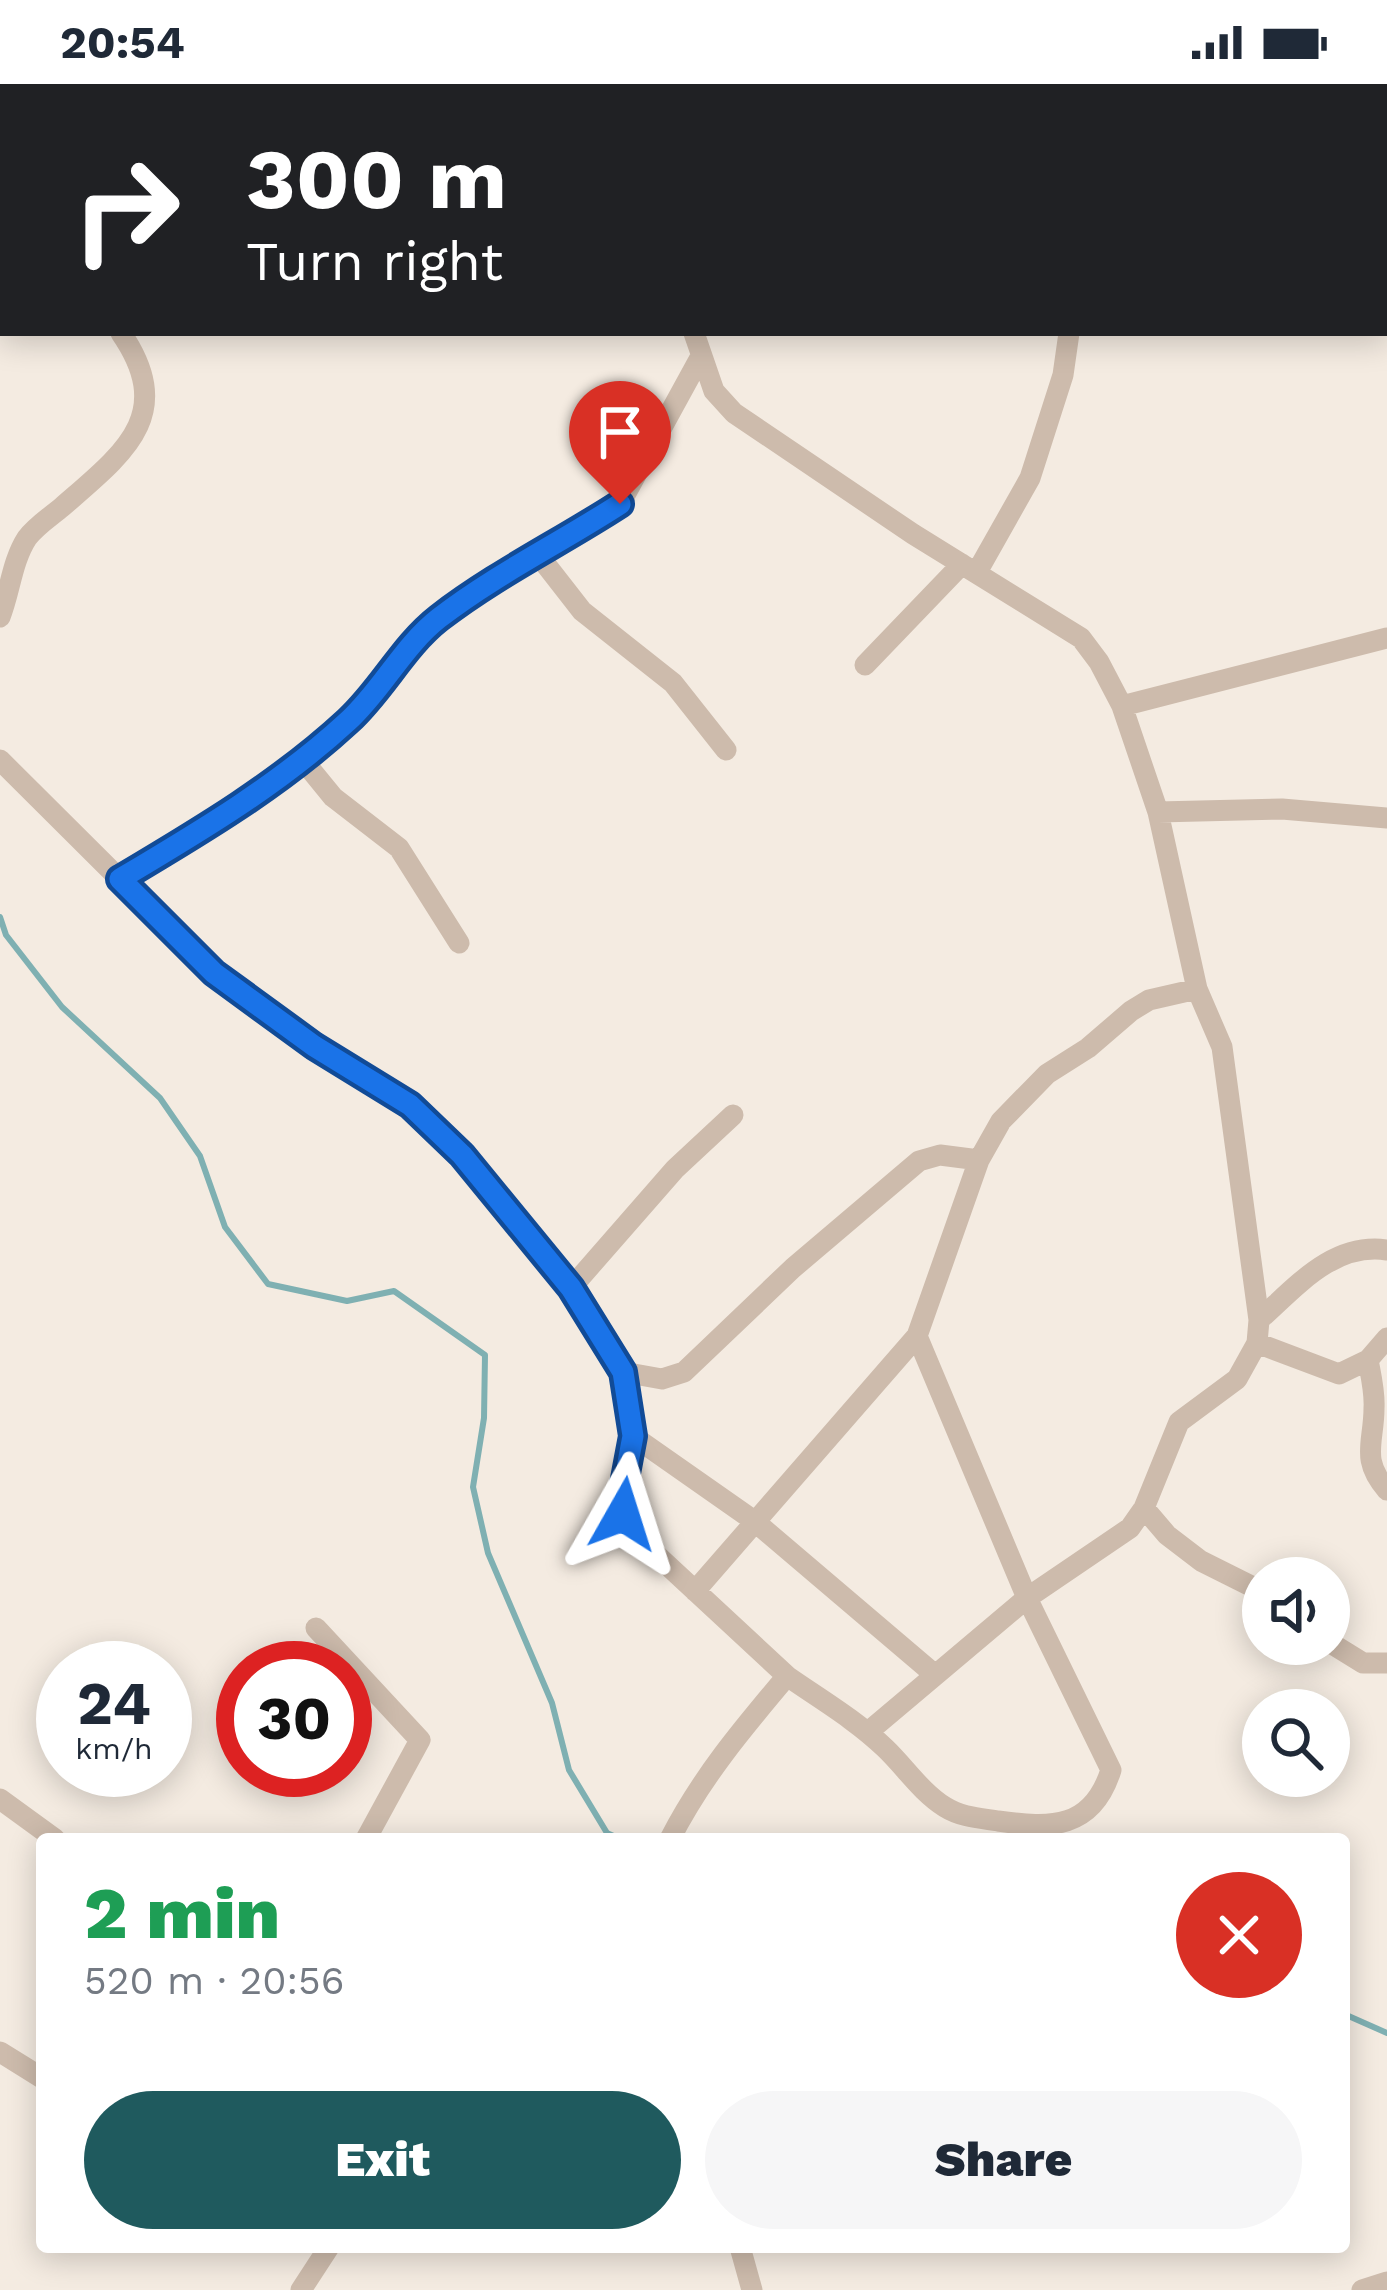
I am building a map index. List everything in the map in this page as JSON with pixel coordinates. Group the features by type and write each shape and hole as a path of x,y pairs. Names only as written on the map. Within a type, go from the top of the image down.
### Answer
{"street":[{"path":"0,617 25,542 113,459 132,437 146,409 140,361 123,336"},
{"path":"695,336 714,391 734,413 1081,638 1100,662 1122,706 1158,812 1197,989 1227,1069 1259,1320 1256,1343 1237,1379 1179,1422 1144,1508 1130,1528 1027,1598 868,1732"},
{"path":"865,665 970,568 1030,478 1064,375 1069,336"},
{"path":"120,879 244,802 302,759 381,688 420,635 438,619 625,499 701,356"},
{"path":"536,553 582,611 674,683 726,750"},
{"path":"1122,706 1387,638"},
{"path":"302,759 333,797 399,848 459,943"},
{"path":"0,760 214,973 314,1046 410,1105 462,1155 571,1288 623,1372 633,1436 621,1500 635,1535 787,1676 868,1732 925,1790 963,1816 1045,1827 1098,1801 1111,1770 1027,1598 917,1336"},
{"path":"1158,812 1282,809 1387,818"},
{"path":"695,1591 917,1336 979,1160 1000,1121 1047,1074 1149,1000 1197,989"},
{"path":"571,1288 675,1169 733,1115"},
{"path":"623,1372 662,1379 684,1372 793,1268 919,1161 940,1155 979,1160"},
{"path":"1259,1320 1316,1269 1363,1248 1387,1250"},
{"path":"1256,1343 1340,1374 1368,1360 1387,1338"},
{"path":"1368,1360 1375,1414 1367,1442 1374,1473 1387,1490"},
{"path":"633,1436 753,1520 934,1674"},
{"path":"1144,1508 1201,1561 1242,1582"},
{"path":"316,1628 420,1739 369,1833"},
{"path":"1350,1655 1364,1663 1387,1663"},
{"path":"673,1833 714,1764 787,1676"},
{"path":"0,1799 47,1833"},
{"path":"0,2053 36,2074"},
{"path":"301,2290 325,2253"},
{"path":"742,2253 752,2290"},
{"path":"1362,2290 1387,2282"}],"waterway":[{"path":"0,917 6,935 62,1007 160,1098 200,1156 225,1227 268,1284 347,1301 394,1291 485,1355 484,1418 473,1487 488,1553 552,1703 569,1770 607,1833"},
{"path":"1350,2017 1387,2033"}],"route":[{"path":"620,504 438,619 348,722 244,802 120,879 214,973 314,1046 410,1105 462,1155 571,1288 623,1372 633,1436 621,1500 623,1514"}]}
